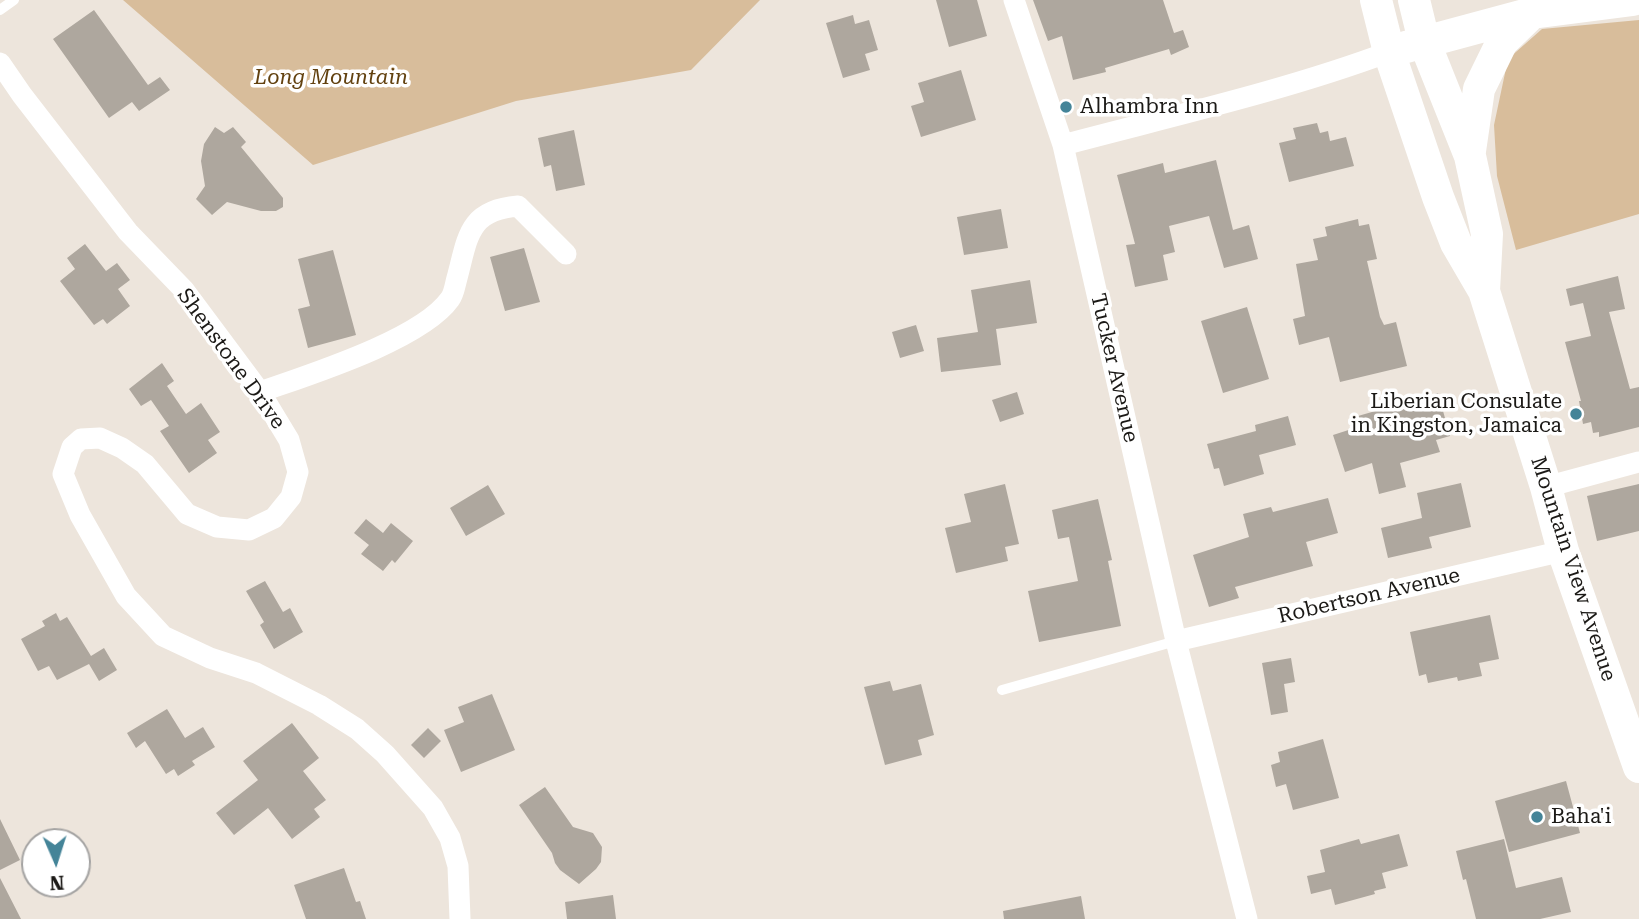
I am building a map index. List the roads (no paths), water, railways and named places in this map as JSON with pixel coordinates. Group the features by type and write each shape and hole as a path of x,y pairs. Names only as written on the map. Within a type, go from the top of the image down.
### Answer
{"main road":[{"name":"Mountain View Avenue","path":"1376,0 1389,52 1438,197 1456,243 1484,291 1546,487 1563,551 1639,767"},
{"name":"Mountain View Avenue","path":"1414,0 1424,41 1469,156 1487,234 1484,291"},
{"path":"1496,0 1532,13"},
{"path":"1389,52 1532,13 1633,0"},
{"path":"1469,156 1479,89 1502,42 1532,13"}],"street":[{"name":"Tucker Avenue","path":"1014,0 1063,145 1176,641 1247,919"},
{"path":"1063,145 1359,64 1389,52"},
{"name":"Shenstone Drive","path":"0,63 128,232 184,290 261,392 289,440 298,472 291,497 274,518 249,530 218,527 187,514 145,464 100,438 81,439 72,447 63,474 80,515 126,596 163,636 210,658 256,673 319,705 357,729 385,754 433,808 450,838 458,866 460,919"},
{"path":"261,392 355,358 431,317 451,298 469,235 487,212 518,206 566,254"},
{"path":"1546,487 1639,462"},
{"name":"Robertson Avenue","path":"1176,641 1563,551"}],"lane":[{"path":"0,10 14,0"},
{"path":"1002,690 1176,641"}],"place":[{"name":"Alhambra Inn","path":"1066,107"},
{"name":"Liberian Consulate in Kingston, Jamaica","path":"1576,414"},
{"name":"Baha'i","path":"1537,817"}],"park label":[{"name":"Long Mountain","path":"331,78"}]}
